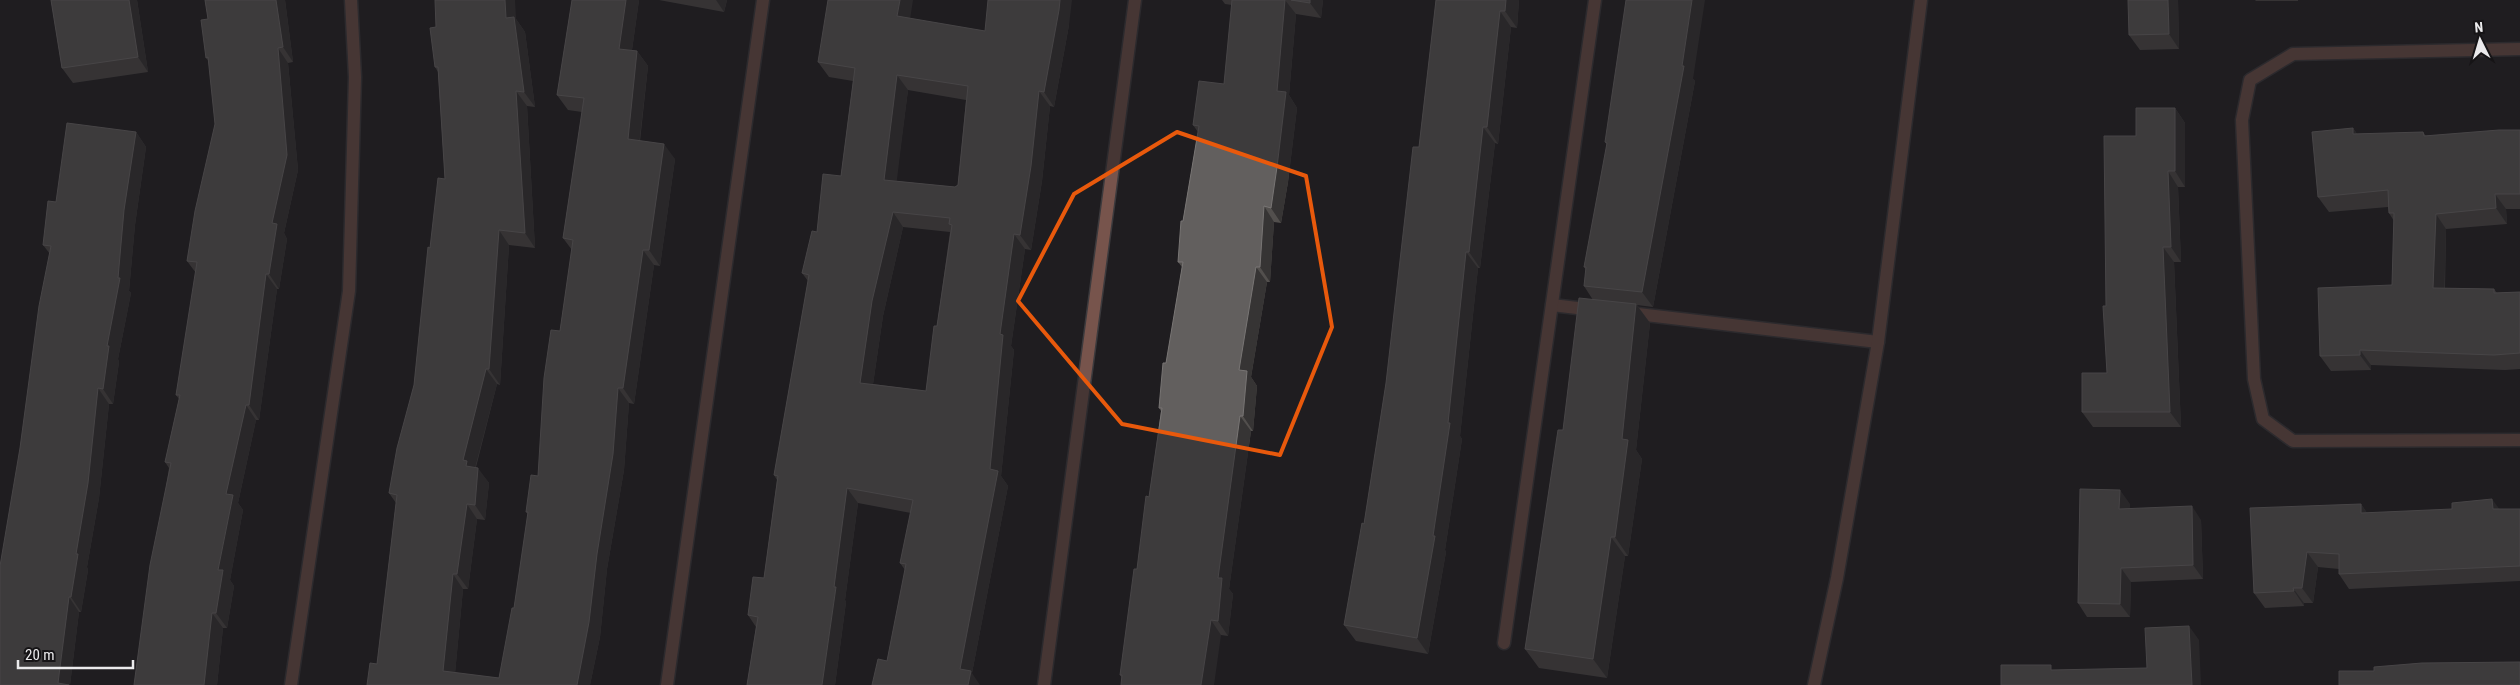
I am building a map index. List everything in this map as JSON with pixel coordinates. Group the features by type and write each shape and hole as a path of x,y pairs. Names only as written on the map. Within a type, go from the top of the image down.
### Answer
{"street":[{"path":"292,685 349,291 355,77 350,0"},
{"path":"667,685 763,0"},
{"path":"1044,685 1135,0"},
{"path":"1504,643 1595,0"},
{"path":"1814,685 1837,578 1878,342 1921,0"},
{"path":"2520,49 2293,54 2250,80 2242,120 2254,379 2263,419 2294,441 2520,440"},
{"path":"1552,305 1878,342"}],"highlighted area":[{"path":"1177,132 1306,176 1332,327 1280,455 1122,424 1018,301 1074,194"}],"building":[{"path":"51,0 129,0 138,57 62,68"},
{"path":"205,0 276,0 283,47 278,48 287,155 272,223 277,224 269,274 266,274 249,405 246,405 226,494 233,495 218,570 223,570 216,613 212,613 204,685 134,685 150,565 171,463 165,462 180,395 176,395 197,262 187,261 195,211 215,124 208,57 206,58 201,20 208,19"},
{"path":"435,0 505,0 506,18 514,17 524,92 516,91 525,233 499,230 489,369 486,369 463,460 467,461 466,466 478,468 475,505 467,504 457,574 453,574 443,671 499,678 512,608 514,608 528,512 526,512 531,475 538,476 544,378 551,330 560,331 573,240 563,238 584,98 557,95 572,0 626,0 619,49 637,51 628,139 664,144 649,250 643,250 623,388 618,388 613,454 597,554 589,622 577,685 367,685 370,663 377,664 397,495 389,493 397,448 414,385 428,247 430,248 438,178 445,179 438,67 435,67 430,28 436,27"},
{"path":"828,0 900,0 897,16 985,31 988,0 1060,0 1044,92 1039,91 1031,166 1020,235 1014,234 1000,334 1003,335 990,469 998,471 960,669 971,671 968,685 872,685 878,659 887,661 906,564 900,563 913,500 847,488 834,587 836,587 822,685 747,685 758,617 748,615 753,577 764,578 778,476 774,475 809,275 802,273 812,231 817,232 823,174 841,176 855,68 818,62","holes":["897,75 968,86 958,185 955,187 884,180","893,212 950,218 949,224 952,225 937,326 934,326 926,391 860,383 872,301"]},
{"path":"1232,0 1285,0 1277,91 1286,92 1271,208 1264,206 1260,267 1256,267 1239,370 1247,371 1243,416 1240,416 1218,578 1222,578 1218,621 1211,620 1201,685 1121,685 1122,675 1120,675 1134,569 1137,569 1146,496 1149,497 1162,408 1159,408 1163,363 1166,363 1183,262 1178,262 1181,221 1183,221 1199,126 1193,125 1199,81 1224,84"},
{"path":"1291,0 1310,0 1310,3"},
{"path":"1436,0 1506,0 1505,11 1500,11 1487,127 1483,127 1469,252 1466,252 1448,423 1450,423 1433,536 1435,536 1417,638 1344,625 1362,523 1364,524 1386,383 1413,147 1419,147"},
{"path":"1626,0 1692,0 1682,66 1684,66 1642,292 1584,286 1586,267 1584,267 1607,143 1605,142"},
{"path":"2128,0 2168,0 2169,34 2129,35"},
{"path":"2136,108 2175,108 2175,171 2168,171 2171,247 2163,247 2170,412 2082,412 2082,373 2107,373 2103,306 2106,306 2104,136 2136,136"},
{"path":"67,123 136,132 124,210 118,278 120,278 107,346 109,346 103,389 98,388 88,483 71,597 69,597 58,683 69,685 0,685 0,566 20,448 39,306 51,246 43,245 48,201 56,202"},
{"path":"2353,128 2353,134 2423,132 2424,136 2520,130 2520,194 2495,194 2496,208 2436,214 2433,288 2494,289 2494,293 2520,292 2520,353 2494,355 2360,350 2360,355 2320,356 2318,288 2392,285 2394,213 2389,213 2388,190 2318,197 2312,132"},
{"path":"1579,298 1636,304 1622,439 1628,440 1615,537 1611,537 1593,659 1525,649 1558,430 1563,430"},
{"path":"2080,489 2120,490 2119,509 2192,506 2193,565 2121,568 2120,604 2078,603"},
{"path":"2492,499 2493,509 2520,509 2520,566 2339,574 2339,554 2307,552 2302,588 2293,588 2294,591 2254,593 2250,508 2361,504 2361,513 2452,509 2452,503"},
{"path":"2189,626 2192,685 2001,685 2001,665 2051,665 2051,670 2147,668 2145,628"},
{"path":"2520,662 2520,685 2339,685 2339,671 2374,671 2374,667 2422,663"}]}
